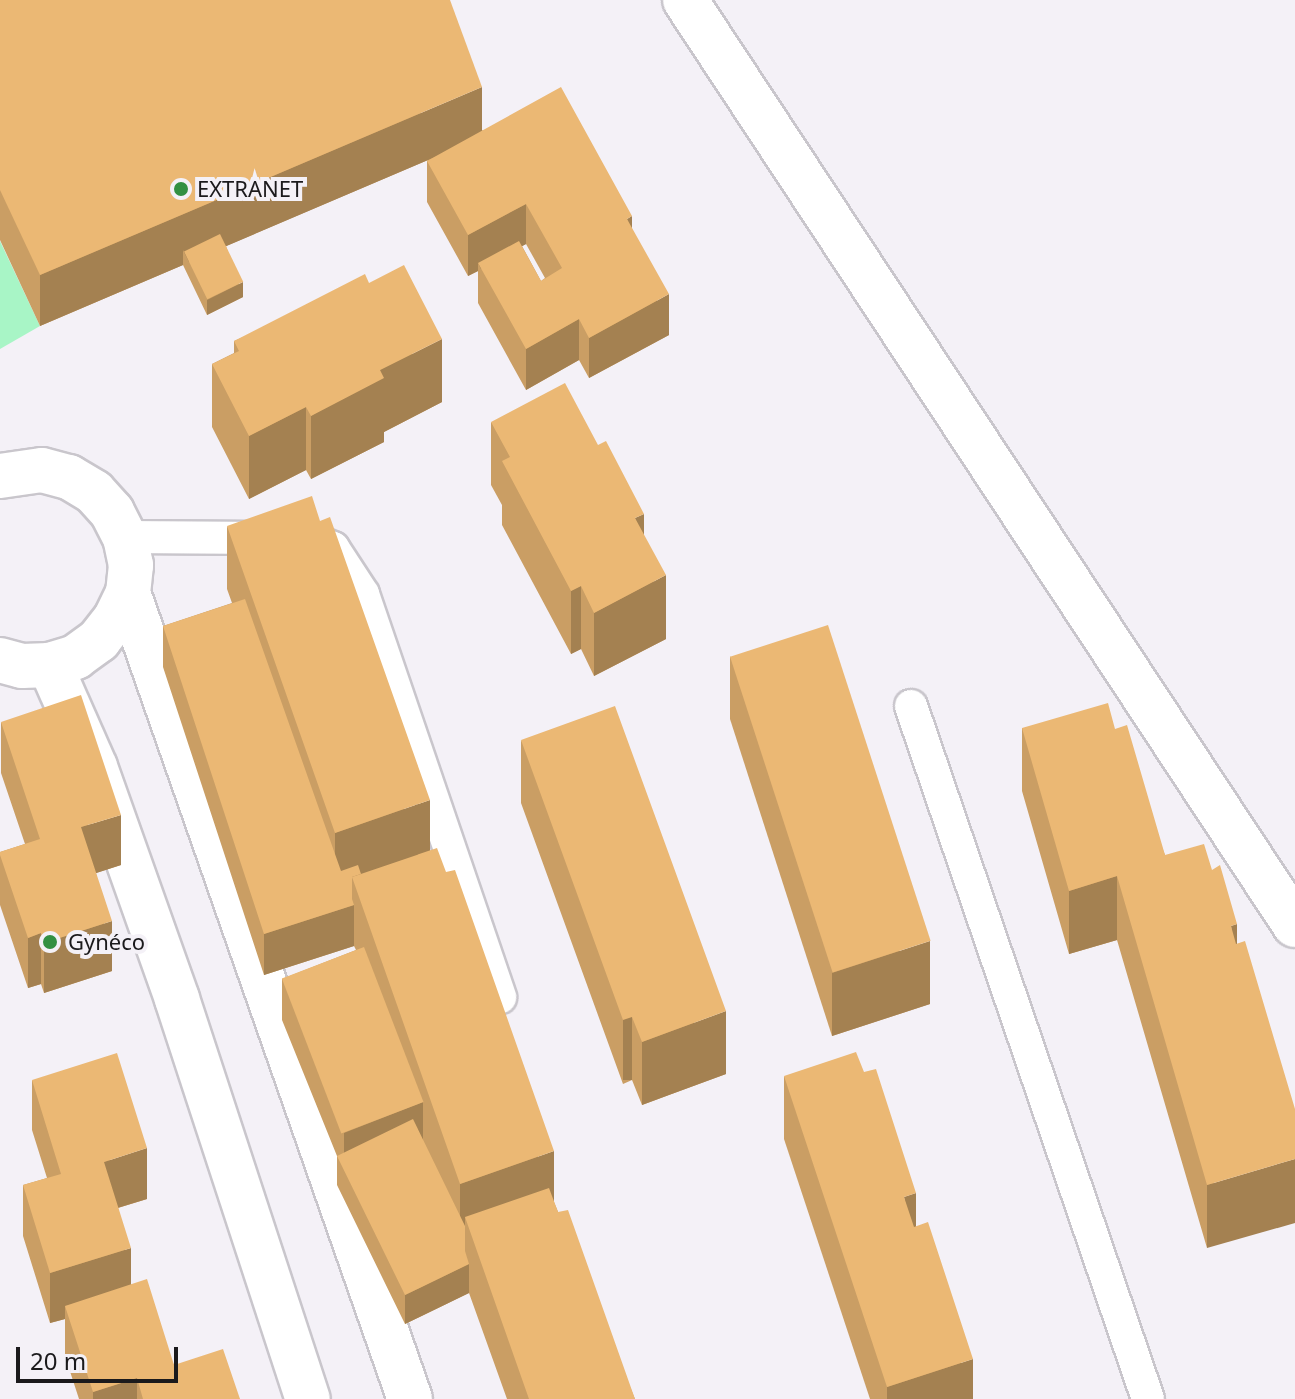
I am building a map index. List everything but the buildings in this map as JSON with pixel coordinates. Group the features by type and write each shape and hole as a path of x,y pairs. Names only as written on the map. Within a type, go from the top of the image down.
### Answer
{"street":[{"path":"685,0 1295,925"},
{"path":"0,476 42,470 69,477 94,492 112,512 125,537 131,565 128,593 116,618 99,640 76,657 50,665 22,666 0,660"},
{"path":"128,593 410,1399"},
{"path":"50,665 95,767 177,999 308,1399"}],"lane":[{"path":"125,537 308,538 333,548 349,568 363,594 509,1025"},
{"path":"911,706 1148,1399"}],"green space":[{"path":"0,241 40,326 0,349"}],"place":[{"name":"EXTRANET","path":"181,189"},
{"name":"Gynéco","path":"50,942"}]}
